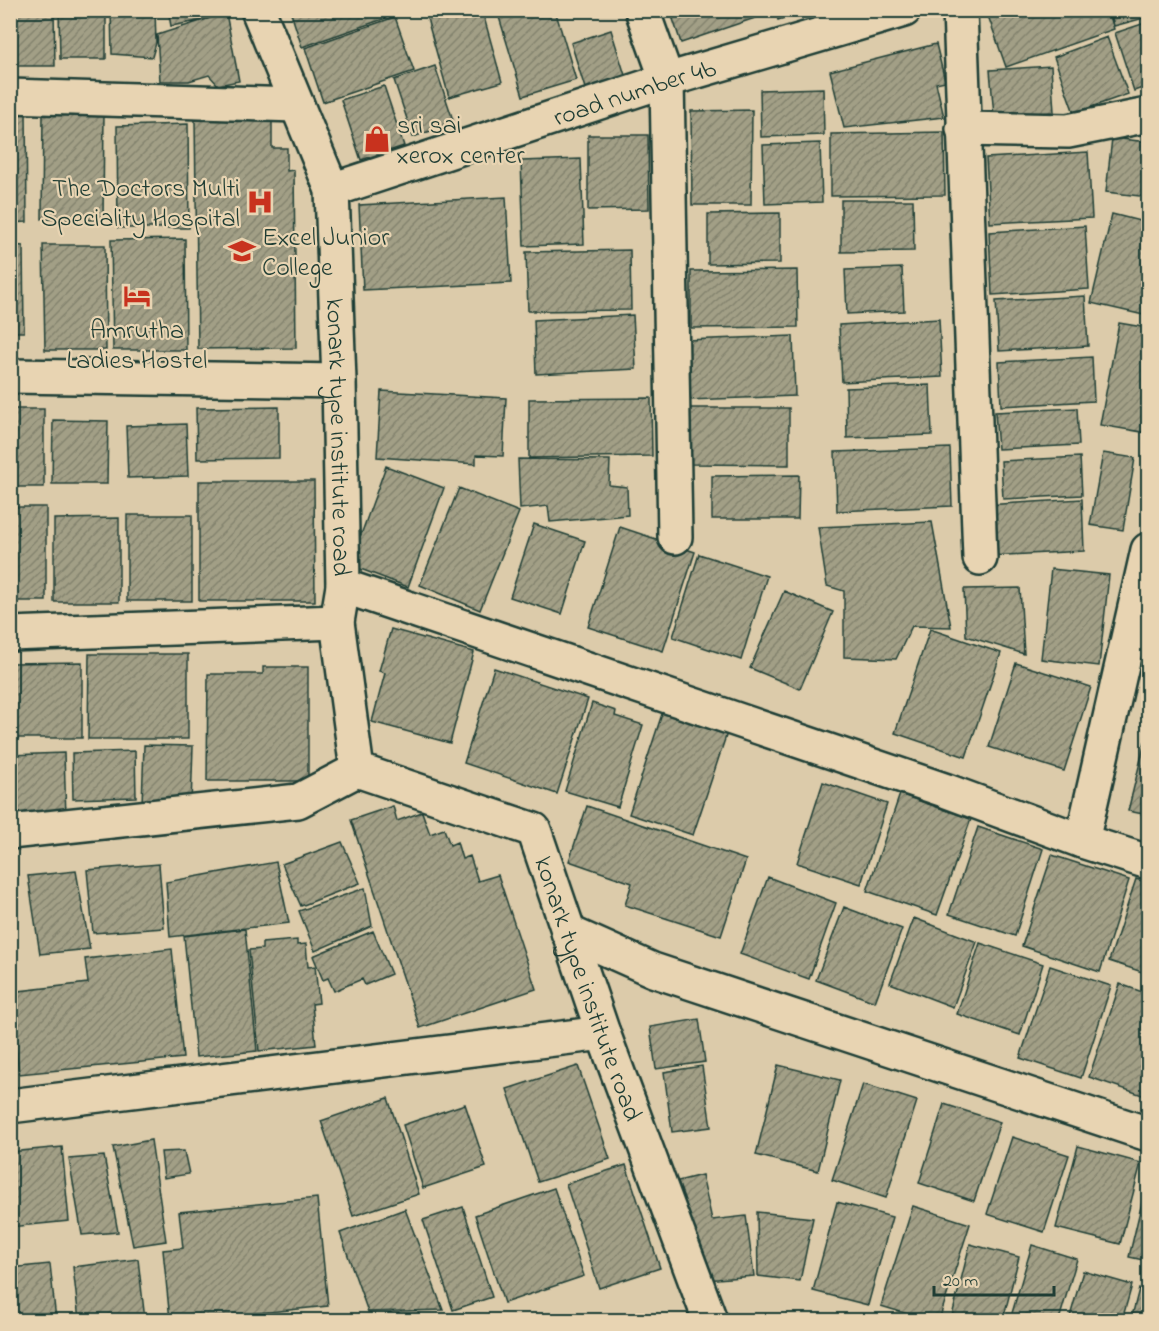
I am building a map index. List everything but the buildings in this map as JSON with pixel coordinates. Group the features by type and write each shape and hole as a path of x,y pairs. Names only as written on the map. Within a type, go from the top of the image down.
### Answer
{"street":[{"name":"konark type institute road","path":"258,10 332,189 343,586 337,622 357,770 534,830 603,1033 710,1320"},
{"path":"642,10 668,80 675,537"},
{"name":"road number 4b","path":"332,189 668,80 904,10"},
{"path":"960,10 980,558"},
{"path":"10,96 297,105"},
{"path":"963,129 1068,131 1149,115"},
{"path":"10,376 339,381"},
{"path":"1082,841 1149,550"},
{"path":"343,586 947,791 1082,841 1149,862"},
{"path":"10,634 337,622"},
{"path":"10,832 298,801 357,770"},
{"path":"568,932 653,970 1149,1134"},
{"path":"10,1106 603,1033"}],"place":[{"name":"sri sai xerox center","path":"377,139"},
{"name":"The Doctors Multi Speciality Hospital","path":"260,202"},
{"name":"Excel Junior College","path":"242,251"},
{"name":"Amrutha Ladies Hostel","path":"137,296"}]}
